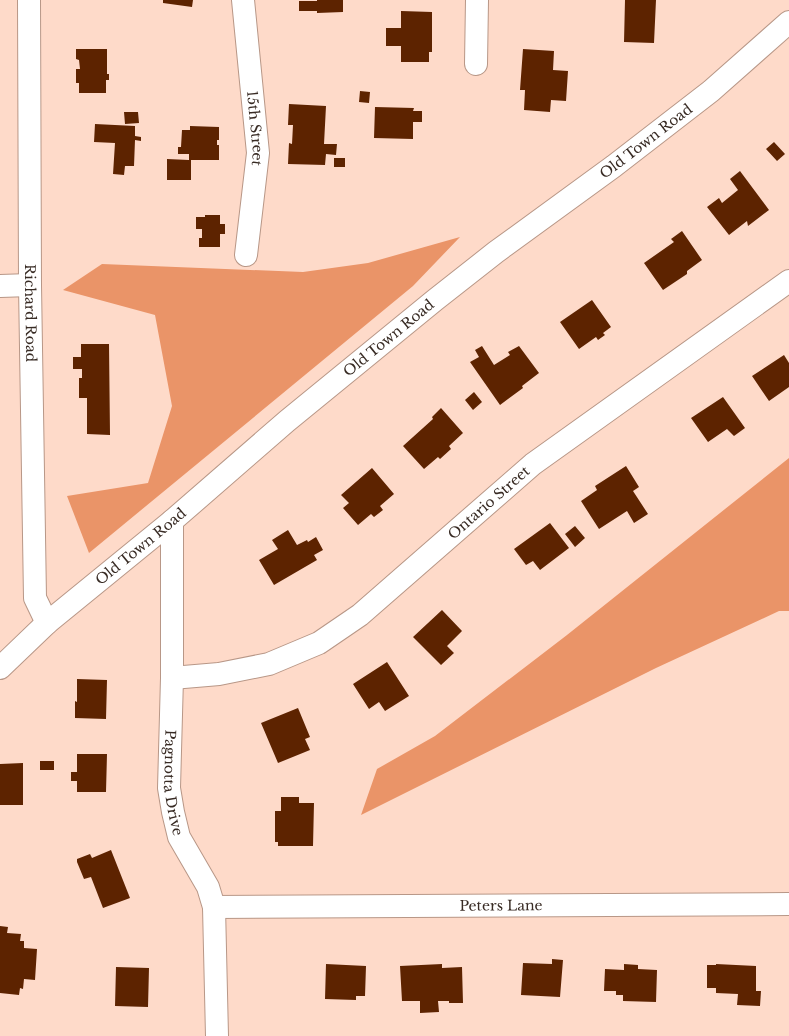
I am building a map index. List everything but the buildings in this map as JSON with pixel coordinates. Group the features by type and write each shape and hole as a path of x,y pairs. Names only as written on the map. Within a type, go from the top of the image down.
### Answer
{"street":[{"name":"Richard Road","path":"29,0 30,285 35,598 47,623"},
{"name":"15th Street","path":"243,0 258,153 246,256"},
{"path":"476,64 477,0"},
{"name":"Old Town Road","path":"0,668 47,623 172,521 288,421 435,300 496,252 614,166 699,100 789,22"},
{"name":"Ontario Street","path":"172,678 219,674 269,664 319,643 360,615 533,464 789,281"},
{"path":"0,286 30,285"},
{"name":"Pagnotta Drive","path":"172,521 172,678 169,788 179,837 208,887 214,907 217,1036"},
{"name":"Peters Lane","path":"214,907 789,904"}],"shaded area":[{"path":"460,237 413,286 89,553 67,496 148,483 172,406 155,315 63,290 102,264 303,272 368,263"},
{"path":"789,458 789,611 779,611 656,668 361,815 377,769 435,736 567,635"}]}
